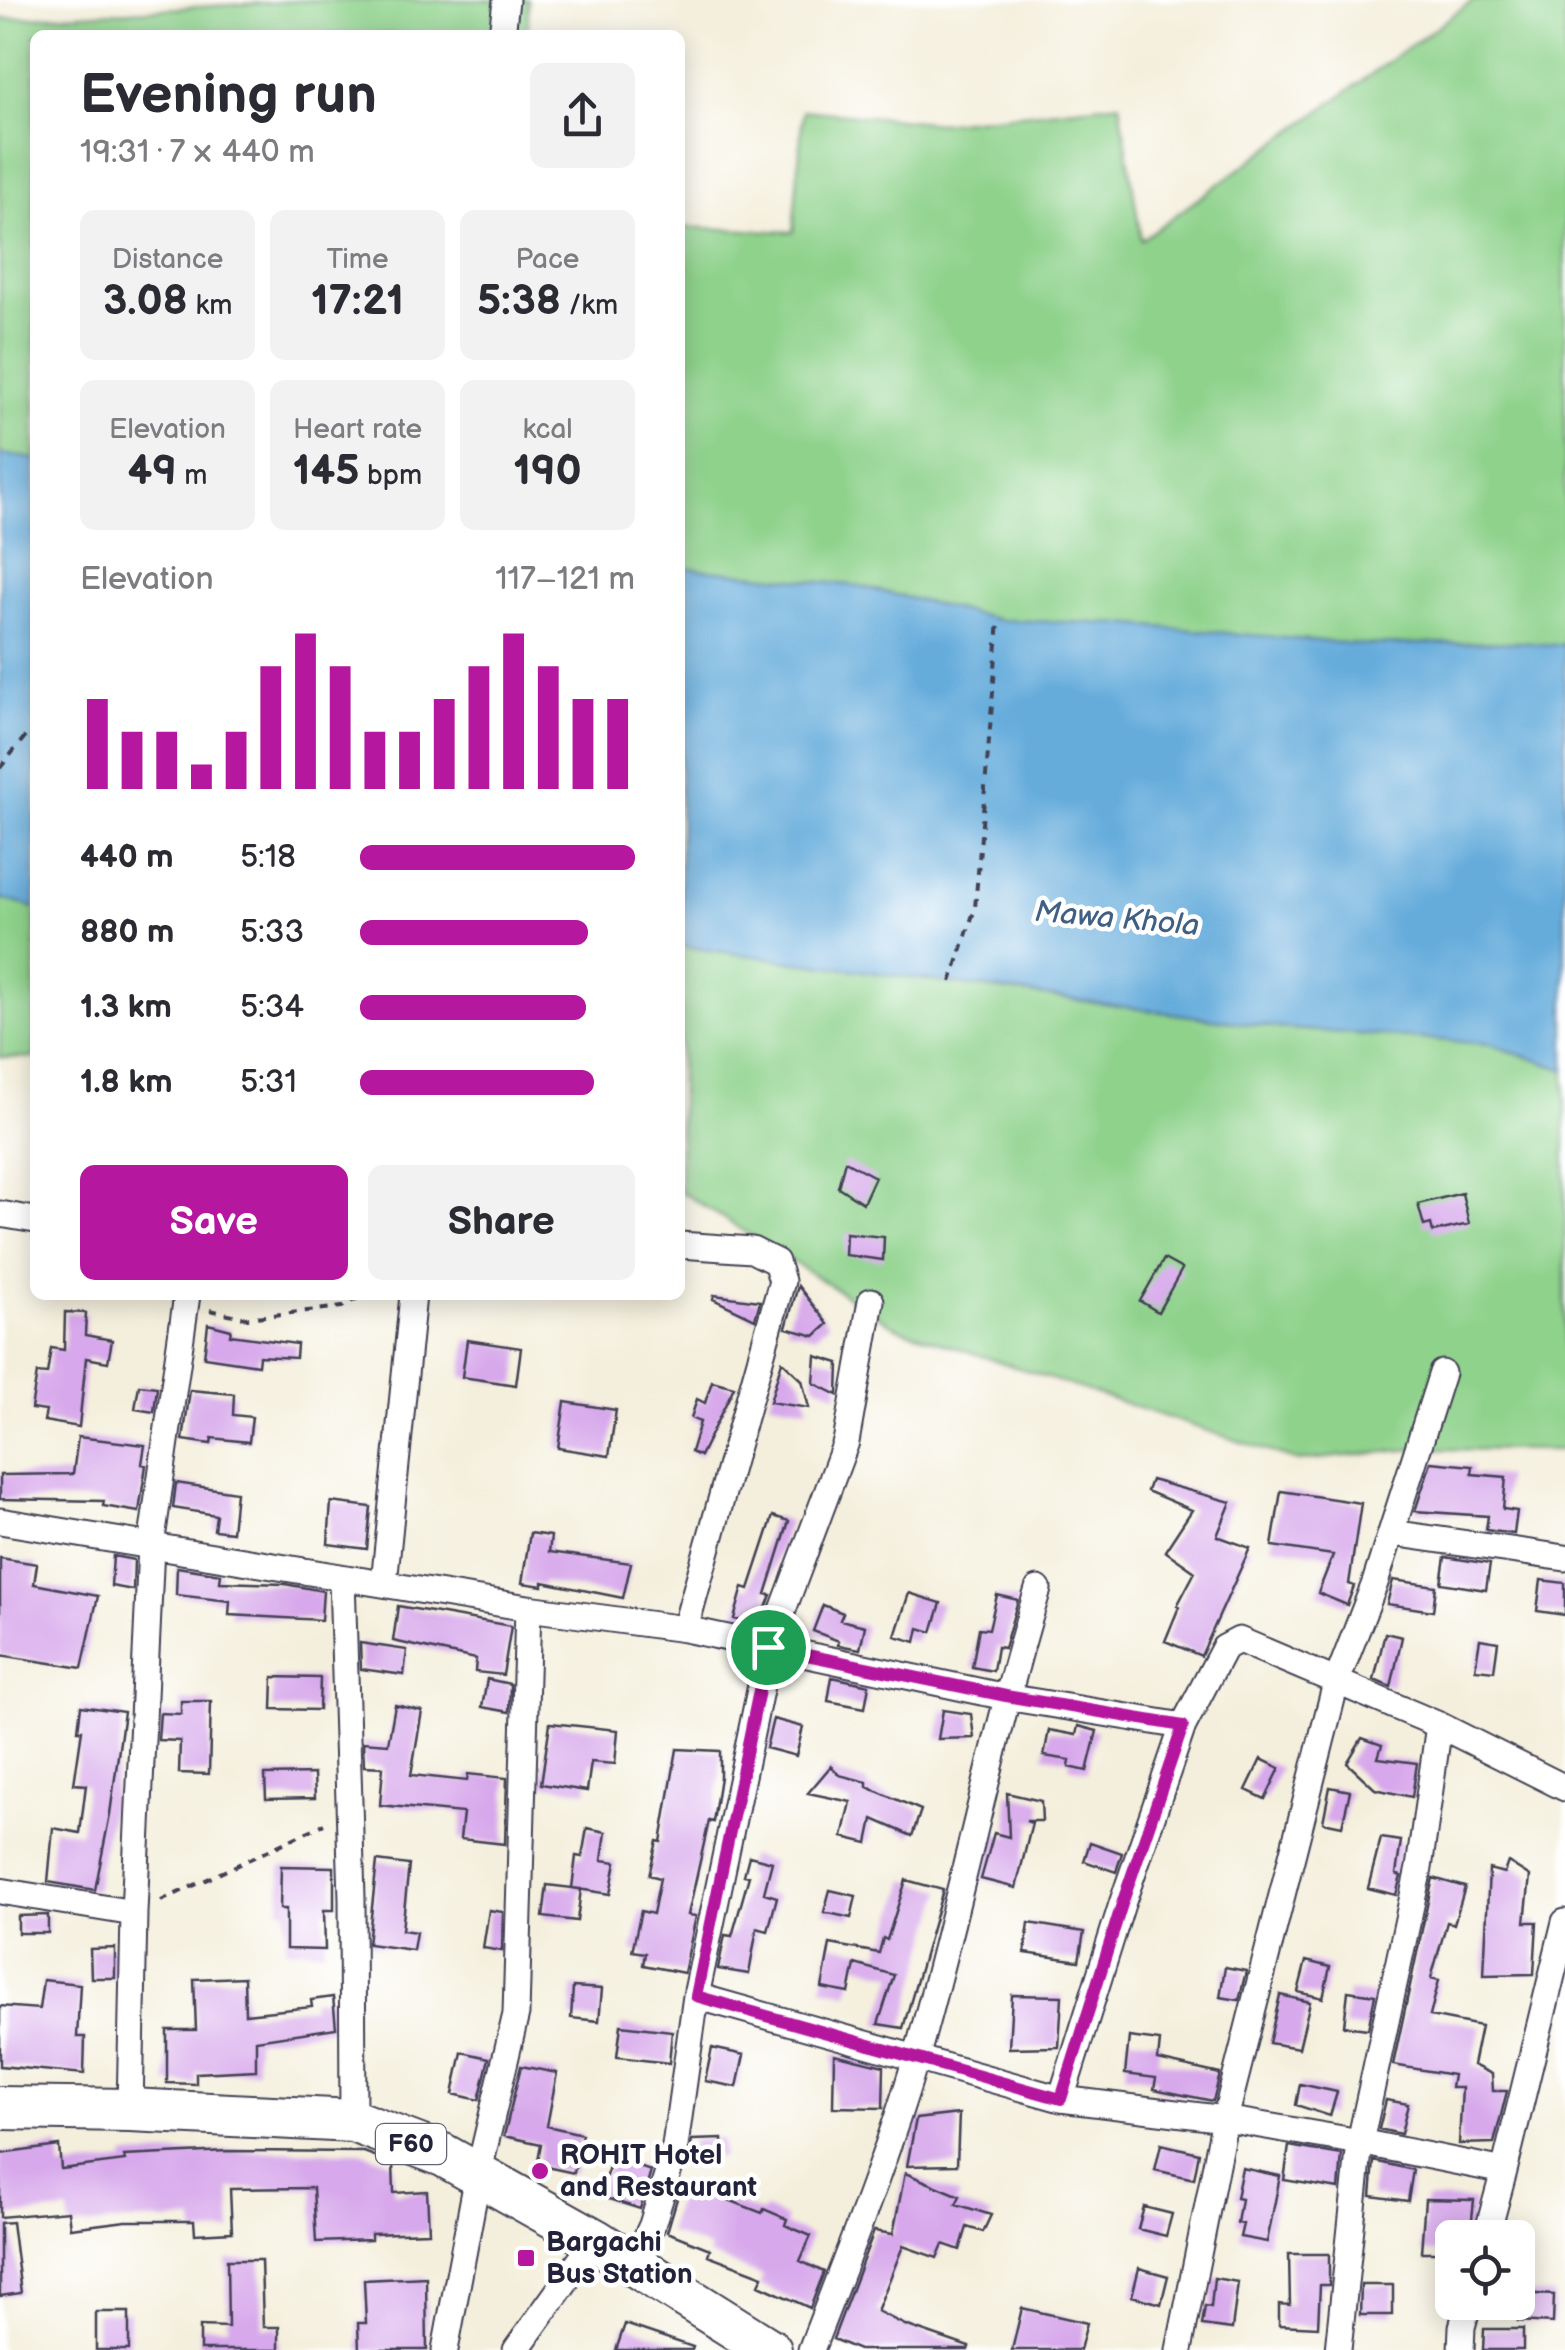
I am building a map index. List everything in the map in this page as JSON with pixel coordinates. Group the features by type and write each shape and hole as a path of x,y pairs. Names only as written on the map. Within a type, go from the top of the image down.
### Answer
{"main road":[{"name":"F60","path":"0,2108 354,2120 442,2156 594,2240 770,2350"}],"street":[{"path":"503,30 506,0"},
{"path":"0,1214 30,1219"},
{"path":"685,1245 752,1250 776,1262 782,1281 685,1630"},
{"path":"130,2110 134,1914 151,1546 186,1300"},
{"path":"384,1584 413,1300"},
{"path":"633,2266 652,2225 674,2154 696,1996 768,1647 846,1442 871,1301"},
{"path":"1179,2350 1225,2119 1336,1683 1392,1533 1442,1372"},
{"path":"0,1521 685,1630 1006,1696 1183,1726"},
{"path":"1392,1533 1565,1558"},
{"path":"342,1578 354,2120"},
{"path":"811,2350 916,2059 1006,1696 1038,1588"},
{"path":"445,2350 478,2176 516,2014 528,1608"},
{"path":"1061,2099 1183,1726 1224,1648 1239,1640 1439,1725 1565,1788"},
{"path":"1338,2350 1360,2142 1418,1868 1439,1725"},
{"path":"0,1891 134,1914"},
{"path":"1491,2220 1565,1922"},
{"path":"696,1996 1061,2099 1225,2119 1504,2170"},
{"path":"516,2350 594,2240"},
{"path":"1462,2350 1465,2320"}],"path":[{"path":"951,982 975,908 1000,620"},
{"path":"0,768 30,730"},
{"path":"186,1300 246,1318 342,1307 355,1300"},
{"path":"134,1914 350,1812"}],"green space":[{"path":"310,0 528,0 528,30 30,30 30,458 0,454 0,19"},
{"path":"1474,0 1565,0 1565,646 1517,642 1366,645 1122,624 999,620 859,586 685,568 685,227 793,232 803,110 939,123 1120,103 1141,240"},
{"path":"0,898 30,907 30,1058 0,1057"},
{"path":"685,947 1279,1028 1490,1044 1565,1070 1565,1450 1415,1449 1298,1461 898,1328 685,1194"}],"water":[{"path":"0,454 30,458 30,907 0,898"},
{"name":"Mawa Khola","path":"685,568 859,586 999,620 1122,624 1366,645 1517,642 1565,646 1565,1070 1490,1044 1279,1028 685,947"}],"building":[{"path":"845,1161 875,1177 863,1203 838,1187"},
{"path":"1462,1193 1469,1224 1433,1232 1431,1224 1424,1226 1418,1204"},
{"path":"846,1233 884,1237 883,1260 845,1255"},
{"path":"1164,1259 1182,1269 1158,1312 1140,1301"},
{"path":"798,1286 828,1324 815,1336 786,1328"},
{"path":"714,1295 760,1301 755,1319 713,1299"},
{"path":"65,1312 86,1313 85,1335 112,1340 108,1362 86,1358 79,1427 44,1421 46,1411 31,1409 37,1373 47,1374 51,1348 64,1350"},
{"path":"208,1324 231,1330 230,1335 297,1344 296,1358 259,1356 258,1365 204,1357"},
{"path":"467,1340 521,1348 516,1385 462,1377"},
{"path":"816,1356 839,1363 838,1395 814,1383"},
{"path":"782,1361 802,1380 809,1408 770,1402"},
{"path":"712,1381 734,1387 700,1456 691,1452 700,1422 691,1418 697,1399 705,1403"},
{"path":"139,1385 157,1387 154,1412 135,1409"},
{"path":"190,1390 234,1394 233,1415 252,1417 249,1442 212,1438 211,1444 183,1440"},
{"path":"565,1402 616,1410 609,1456 558,1448"},
{"path":"78,1437 145,1445 139,1512 103,1506 104,1501 0,1499 0,1475 73,1474"},
{"path":"1431,1462 1473,1466 1472,1474 1506,1477 1503,1509 1517,1511 1514,1534 1486,1530 1488,1516 1415,1511"},
{"path":"1151,1480 1231,1502 1217,1536 1250,1548 1201,1656 1165,1641 1195,1572 1165,1551 1192,1510 1147,1491"},
{"path":"176,1483 236,1492 232,1532 214,1530 216,1515 173,1508"},
{"path":"1281,1491 1361,1503 1349,1584 1354,1586 1347,1605 1318,1593 1333,1555 1272,1546"},
{"path":"331,1502 371,1507 367,1549 328,1544"},
{"path":"773,1516 789,1521 766,1594 771,1595 759,1626 734,1619 743,1587 749,1589"},
{"path":"530,1533 551,1536 549,1552 631,1563 623,1598 543,1582 543,1586 522,1583"},
{"path":"113,1556 134,1560 133,1590 111,1586"},
{"path":"1445,1557 1490,1564 1486,1590 1441,1583"},
{"path":"0,1558 37,1564 34,1584 98,1596 82,1668 0,1655"},
{"path":"177,1567 221,1574 220,1582 285,1584 323,1591 321,1620 229,1615 230,1601 176,1595"},
{"path":"1393,1580 1436,1586 1433,1611 1387,1604"},
{"path":"1541,1580 1565,1583 1565,1615 1537,1611"},
{"path":"909,1593 941,1603 932,1632 919,1628 916,1642 895,1636"},
{"path":"997,1595 1018,1600 1004,1648 997,1647 993,1671 972,1667 979,1628 989,1629"},
{"path":"823,1605 843,1613 840,1620 865,1626 860,1649 838,1645 839,1641 813,1631"},
{"path":"398,1606 511,1626 503,1675 475,1672 476,1659 393,1641"},
{"path":"1385,1633 1402,1637 1391,1687 1374,1680"},
{"path":"1480,1639 1498,1642 1494,1671 1475,1669"},
{"path":"360,1643 407,1650 404,1675 361,1669"},
{"path":"273,1677 320,1678 319,1710 272,1709"},
{"path":"832,1677 869,1685 865,1708 828,1701"},
{"path":"487,1679 510,1684 509,1712 482,1707"},
{"path":"181,1701 211,1701 209,1774 179,1773 180,1741 158,1740 160,1713 181,1714"},
{"path":"395,1705 422,1711 411,1775 467,1781 468,1774 507,1778 505,1844 460,1839 463,1813 380,1805 383,1767 364,1766 363,1742 388,1744"},
{"path":"81,1706 124,1712 95,1890 48,1882 53,1828 80,1833 86,1785 74,1784 82,1730 78,1730"},
{"path":"943,1710 971,1714 974,1738 938,1739"},
{"path":"773,1719 803,1727 796,1756 766,1748"},
{"path":"550,1723 618,1730 615,1764 591,1762 587,1791 541,1784"},
{"path":"1078,1726 1097,1731 1087,1771 1069,1767 1070,1760 1044,1756 1049,1730 1076,1735"},
{"path":"1362,1738 1382,1745 1378,1758 1417,1763 1412,1797 1375,1789 1347,1763"},
{"path":"677,1749 720,1751 713,1822 709,1821 688,1915 696,1916 684,1973 643,1965 645,1953 632,1951 641,1911 653,1914 660,1878 649,1875 657,1841 661,1842"},
{"path":"1261,1759 1280,1768 1265,1799 1246,1790"},
{"path":"831,1766 839,1775 867,1782 867,1787 921,1810 912,1836 873,1819 868,1843 843,1837 851,1802 808,1793"},
{"path":"314,1774 315,1798 266,1799 265,1775"},
{"path":"1330,1787 1350,1791 1342,1826 1323,1822"},
{"path":"1007,1793 1041,1801 1042,1821 1026,1821 1032,1823 1016,1888 981,1879 994,1833 1009,1837"},
{"path":"587,1828 606,1832 602,1860 616,1862 610,1894 572,1888 576,1856 582,1857"},
{"path":"1381,1838 1401,1841 1396,1874 1401,1876 1396,1895 1368,1888"},
{"path":"1090,1842 1122,1853 1116,1872 1084,1861"},
{"path":"749,1856 772,1862 764,1893 777,1897 768,1931 757,1928 749,1974 718,1969 725,1935 732,1936 749,1876 744,1875"},
{"path":"377,1861 409,1865 402,1930 416,1932 413,1950 368,1944"},
{"path":"1508,1862 1530,1876 1525,1922 1537,1922 1534,1974 1484,1975 1489,1869 1504,1873"},
{"path":"281,1866 334,1867 334,1910 324,1910 325,1950 286,1949 286,1909 280,1909"},
{"path":"1433,1878 1465,1887 1454,1924 1447,1922 1431,1978 1439,1980 1430,2016 1481,2026 1473,2065 1492,2074 1493,2091 1507,2091 1494,2143 1459,2144 1462,2088 1451,2088 1453,2075 1393,2065"},
{"path":"906,1880 943,1890 903,2028 878,2024 894,1975 855,1964 849,1993 822,1988 830,1944 879,1953"},
{"path":"547,1885 581,1889 577,1921 543,1917"},
{"path":"830,1890 856,1896 851,1918 824,1912"},
{"path":"489,1910 503,1912 502,1951 483,1948"},
{"path":"48,1915 48,1933 18,1933 18,1916"},
{"path":"1029,1923 1084,1932 1079,1961 1025,1953"},
{"path":"115,1948 115,1978 91,1978 90,1949"},
{"path":"1306,1961 1330,1967 1323,1998 1298,1992"},
{"path":"1225,1967 1246,1971 1239,2000 1220,1997"},
{"path":"244,1977 245,2014 312,2007 311,2000 333,1997 336,2028 256,2040 256,2070 196,2073 196,2084 167,2083 167,2030 196,2030 194,1979"},
{"path":"43,1980 80,1984 77,2037 85,2037 84,2074 0,2066 0,2006 39,2009"},
{"path":"573,1987 602,1989 599,2021 571,2018"},
{"path":"1348,1991 1375,1995 1368,2029 1344,2026"},
{"path":"1012,1995 1062,1996 1059,2047 1009,2048"},
{"path":"1280,1995 1310,2002 1299,2048 1269,2043"},
{"path":"621,2025 672,2031 669,2063 617,2057"},
{"path":"1129,2037 1160,2041 1158,2060 1220,2074 1213,2101 1154,2089 1156,2078 1125,2074"},
{"path":"712,2048 744,2055 737,2087 705,2081"},
{"path":"462,2052 489,2058 479,2100 453,2094"},
{"path":"834,2054 884,2066 883,2108 833,2107"},
{"path":"521,2066 557,2073 547,2126 582,2134 574,2173 537,2165 541,2144 504,2136"},
{"path":"1300,2084 1337,2092 1330,2116 1296,2105"},
{"path":"1386,2100 1408,2104 1401,2134 1379,2129"},
{"path":"959,2114 957,2165 907,2166 916,2119"},
{"path":"722,2139 723,2157 689,2158 692,2140"},
{"path":"1161,2144 1199,2153 1194,2179 1155,2170"},
{"path":"59,2146 61,2169 125,2161 124,2156 227,2151 364,2152 393,2163 394,2193 427,2191 429,2232 371,2234 371,2240 316,2242 313,2188 230,2189 232,2232 195,2234 194,2221 126,2221 70,2228 68,2211 0,2217 0,2154"},
{"path":"1289,2146 1342,2155 1339,2189 1284,2180"},
{"path":"612,2158 651,2171 640,2209 599,2196"},
{"path":"1374,2161 1413,2170 1408,2201 1371,2196"},
{"path":"1242,2168 1280,2176 1267,2242 1240,2237 1243,2224 1237,2223 1241,2199 1236,2198"},
{"path":"905,2173 960,2196 956,2204 991,2215 983,2232 967,2227 960,2250 943,2244 937,2258 903,2246 877,2311 969,2347 968,2350 859,2350 833,2339 874,2231 893,2234"},
{"path":"682,2182 762,2213 764,2209 787,2219 785,2225 811,2236 800,2261 824,2272 810,2308 759,2285 763,2276 708,2255 710,2249 667,2232"},
{"path":"1425,2199 1474,2200 1472,2220 1435,2220 1435,2252 1421,2252"},
{"path":"1144,2207 1172,2214 1166,2236 1138,2229"},
{"path":"12,2222 21,2293 0,2296 0,2223"},
{"path":"1289,2254 1329,2254 1329,2285 1320,2285 1318,2327 1279,2325 1279,2304 1290,2305"},
{"path":"227,2260 261,2260 263,2327 279,2327 279,2350 200,2350 200,2326 228,2327"},
{"path":"1139,2268 1168,2276 1161,2304 1132,2296"},
{"path":"426,2277 427,2350 359,2350 358,2323 366,2323 364,2280"},
{"path":"1214,2278 1238,2282 1232,2329 1202,2325 1205,2306 1211,2307"},
{"path":"1361,2285 1393,2285 1393,2315 1360,2315"},
{"path":"1535,2294 1554,2295 1553,2323 1518,2321 1535,2320"},
{"path":"1022,2308 1087,2323 1080,2350 1012,2350"},
{"path":"96,2312 129,2312 129,2350 96,2350"},
{"path":"625,2324 693,2347 692,2350 616,2350"},
{"path":"1484,2329 1523,2329 1523,2350 1483,2350"}],"place":[{"name":"ROHIT Hotel and Restaurant","path":"540,2171"},
{"name":"Bargachi Bus Station","path":"526,2258"}],"route":[{"path":"768,1647 1116,1717 1183,1726 1061,2099 696,1996 768,1647"}]}
